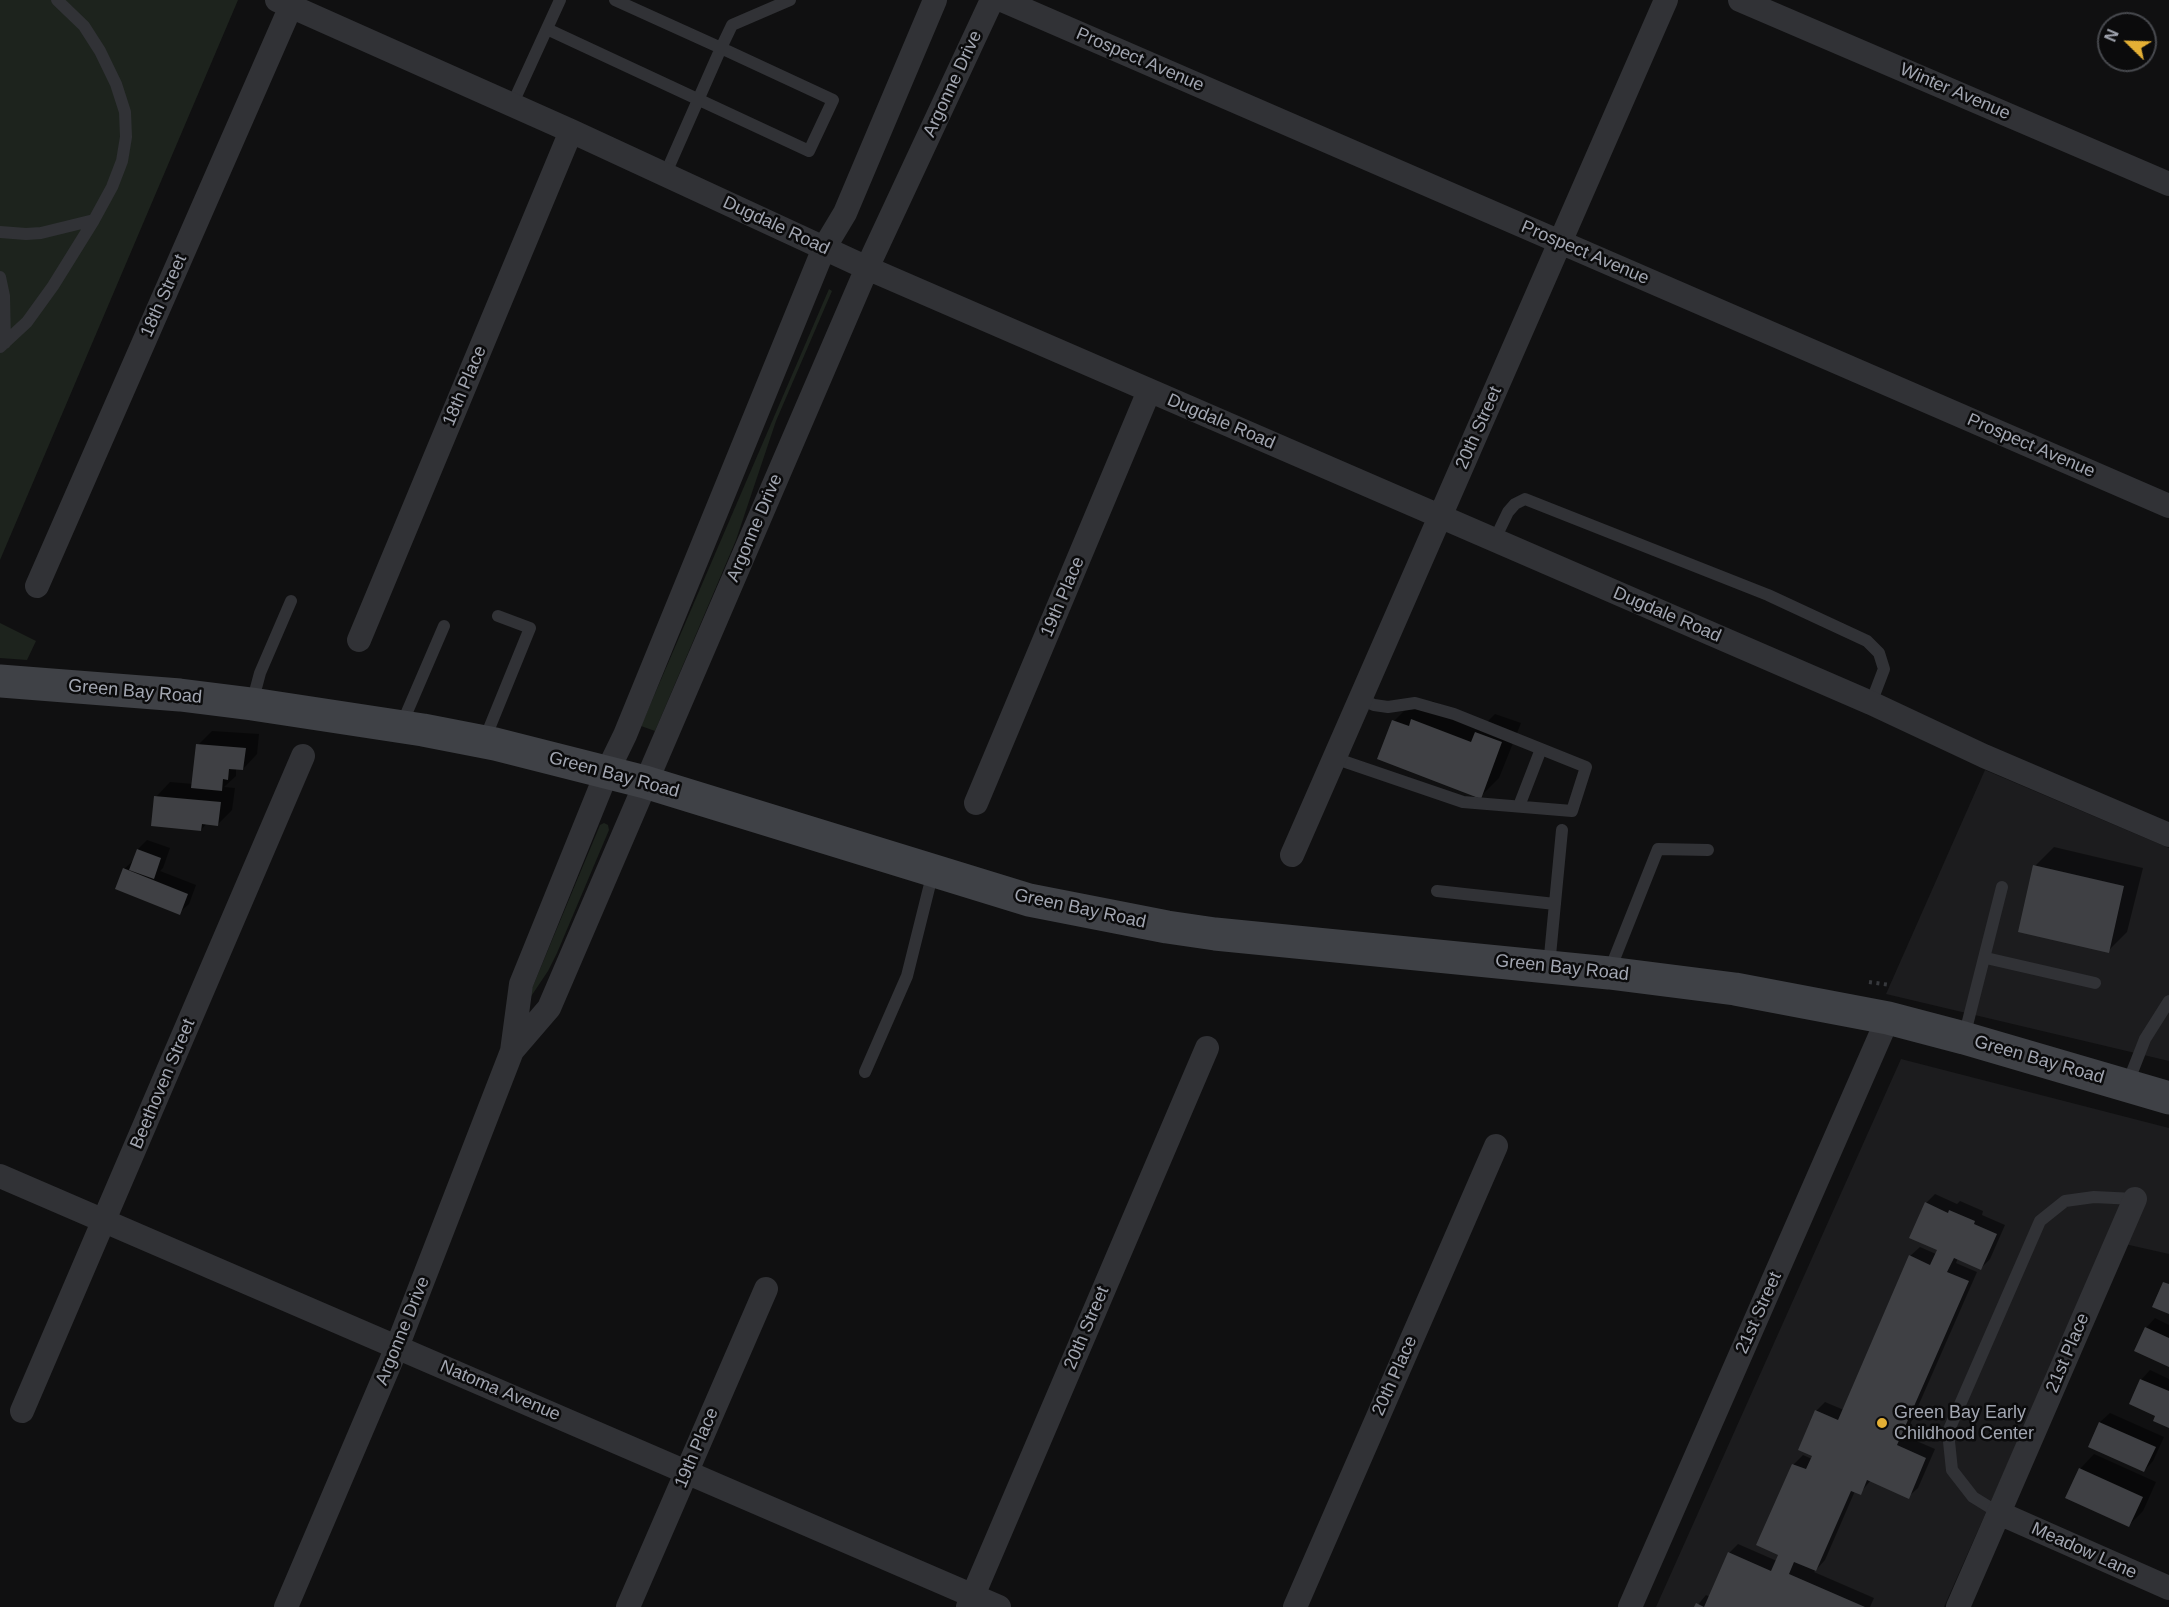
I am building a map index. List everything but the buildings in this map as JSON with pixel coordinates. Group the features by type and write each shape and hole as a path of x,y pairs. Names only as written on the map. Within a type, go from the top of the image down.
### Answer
{"main road":[{"name":"Green Bay Road","path":"0,681 180,695 252,704 483,742 645,782 1029,900 1167,927 1609,973 1735,989 1888,1018 2169,1098"}],"street":[{"name":"Argonne Drive","path":"286,1607 397,1347 512,1051 521,984 824,248 845,213 935,0"},
{"name":"Argonne Drive","path":"512,1051 549,1008 867,268 992,0"},
{"name":"Prospect Avenue","path":"1002,0 2169,506"},
{"name":"20th Street","path":"1292,855 1666,0"},
{"name":"Winter Avenue","path":"1740,0 2169,184"},
{"name":"Dugdale Road","path":"284,3 571,131 867,268 2169,835"},
{"name":"18th Street","path":"37,586 284,3"},
{"name":"18th Place","path":"359,640 571,131"},
{"name":"19th Place","path":"976,803 1149,391"},
{"name":"Beethoven Street","path":"22,1411 303,756"},
{"name":"21st Street","path":"1630,1607 1888,1018"},
{"name":"20th Street","path":"970,1601 1207,1048"},
{"name":"20th Place","path":"1295,1607 1496,1146"},
{"name":"Natoma Avenue","path":"0,1176 687,1472 970,1601 999,1607"},
{"name":"21st Place","path":"1958,1607 2135,1198"},
{"name":"19th Place","path":"628,1607 766,1289"},
{"name":"Meadow Lane","path":"1999,1513 2169,1588"}],"lane":[{"path":"3,345 27,322 53,286 94,220 112,187 122,161 126,137 124,112 116,84 100,51 84,26 57,0"},
{"path":"512,105 560,0"},
{"path":"547,29 809,151 833,100 615,0"},
{"path":"665,175 732,25 790,0"},
{"path":"0,232 42,233 94,220"},
{"path":"0,277 4,296 3,345"},
{"path":"1494,541 1508,512 1515,504 1526,499 1768,595 1867,641 1879,654 1884,669 1871,704"},
{"path":"252,704 260,673 291,601"},
{"path":"483,742 530,628 498,616"},
{"path":"401,727 444,626"},
{"path":"1335,758 1463,802 1572,811 1586,767 1454,714 1415,703 1388,707 1374,705 1360,699"},
{"path":"1519,806 1541,749"},
{"path":"1549,967 1562,830"},
{"path":"1609,973 1658,849 1708,850"},
{"path":"866,1072 907,976 933,870"},
{"path":"1964,1038 1986,958 2002,887"},
{"path":"1437,891 1555,904"},
{"path":"1986,958 2095,983"},
{"path":"2127,1086 2145,1039 2168,1006"},
{"path":"1999,1513 1973,1497 1953,1470 1948,1432 2040,1221 2065,1201 2094,1197 2135,1198"}],"path":[{"path":"1869,982 1890,985"}],"shaded area":[{"path":"0,0 238,0 0,560"},
{"path":"829,289 832,291 776,421 736,540 655,731 641,726"},
{"path":"0,623 36,641 27,660 0,658"},
{"path":"1985,770 2169,848 2169,1061 1886,994"},
{"path":"604,823 608,825 609,830 557,953 548,971 528,998 600,825"},
{"name":"Green Bay Early Childhood Center","path":"1901,1059 2169,1128 2169,1254 2107,1240 1944,1607 1656,1607"}],"place":[{"name":"Green Bay Early Childhood Center","path":"1882,1423"}]}
